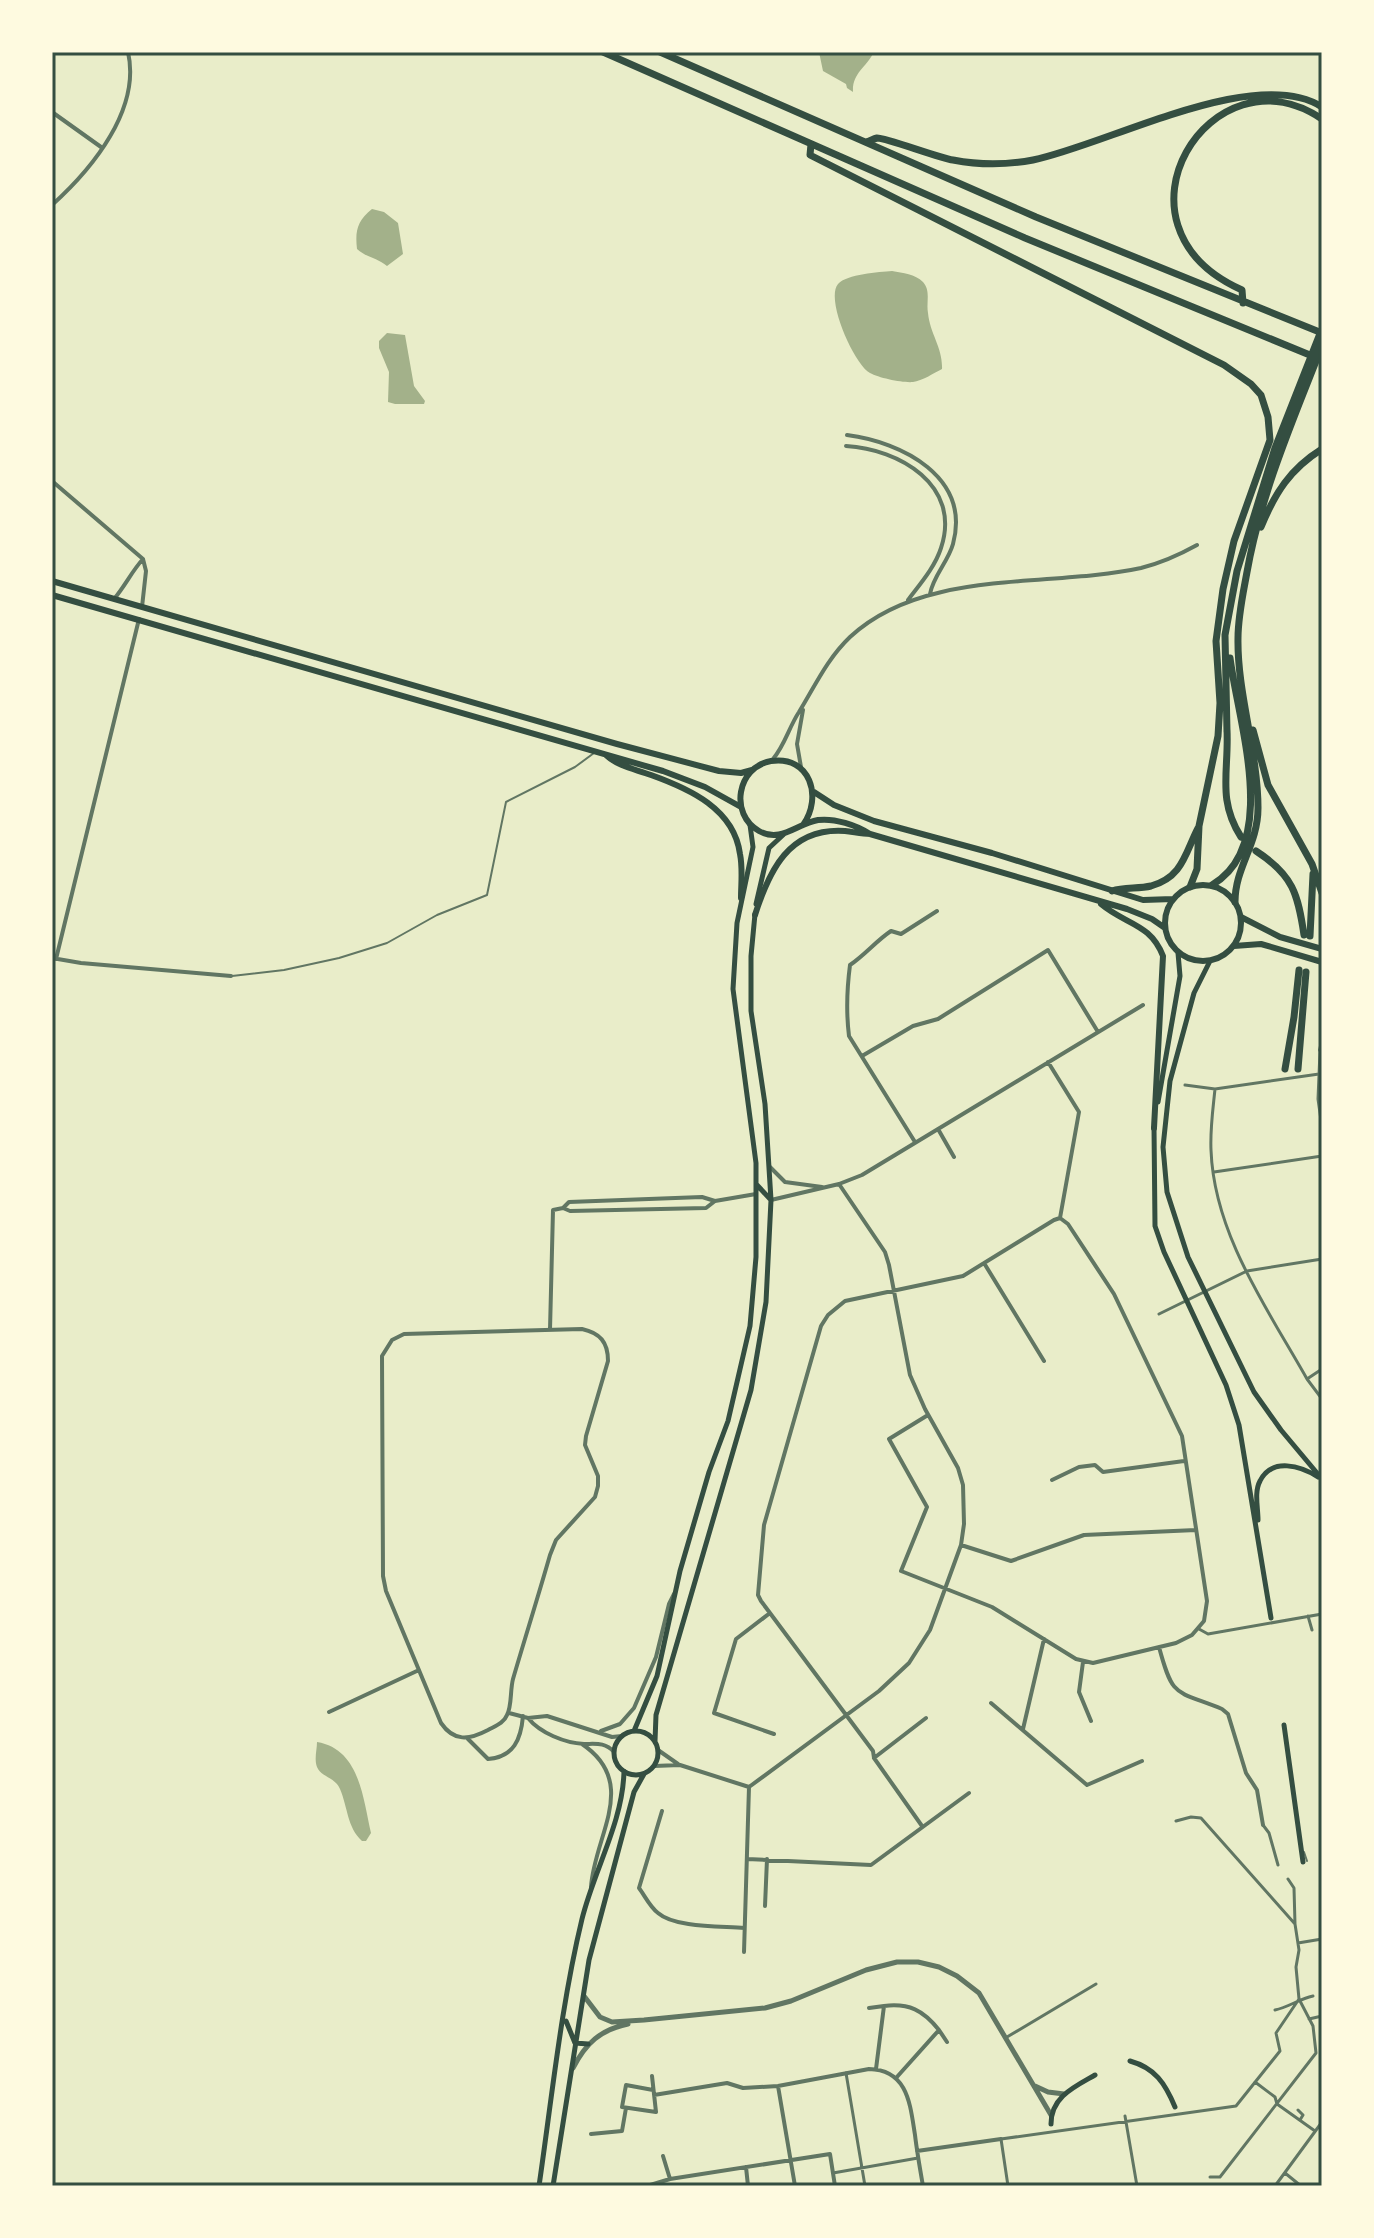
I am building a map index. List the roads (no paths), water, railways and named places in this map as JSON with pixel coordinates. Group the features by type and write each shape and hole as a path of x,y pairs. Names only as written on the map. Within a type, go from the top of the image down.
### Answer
{"highway":[{"path":"603,52 1025,238 1322,360"},
{"path":"660,52 865,143 1243,303 1322,331 1276,461 1251,548 1247,574 1238,636 1257,787 1257,829 1236,885 1235,902"},
{"path":"865,143 880,137 952,160 1014,163 1242,97 1284,94 1322,107"},
{"path":"1243,303 1242,290 1199,262 1179,228 1174,195 1181,158 1201,131 1240,106 1274,102 1304,109 1322,119"},
{"path":"811,144 810,155 1224,365 1261,395 1268,417 1270,440 1234,541 1223,589 1216,641 1220,724 1199,826 1188,855 1178,870 1153,885 1108,890"},
{"path":"1241,837 1228,812 1224,790 1227,732 1225,635 1232,592 1270,461 1322,346"},
{"path":"1247,574 1266,515 1283,482 1304,461 1322,449"},
{"path":"1212,885 1226,878 1244,847 1251,795 1229,649 1232,592"},
{"path":"1216,641 1227,732"},
{"path":"1247,708 1268,785 1312,864 1322,893"},
{"path":"1190,887 1197,869 1199,826"},
{"path":"1256,851 1287,877 1298,897 1307,936 1314,889 1312,864"},
{"path":"1285,1069 1303,971 1298,1069"}],"main road":[{"path":"52,581 719,771 741,773 771,761 792,764 809,780 814,792 814,804 803,825"},
{"path":"52,595 600,752 682,778 725,796 741,807"},
{"path":"600,752 615,763 657,777 696,795 719,811 735,834 739,848 741,898"},
{"path":"634,1731 657,1676 675,1592 742,1370 753,1296 757,1184 733,989 741,898 753,847 750,824 741,807 740,794 752,770"},
{"path":"814,792 852,813 1108,890 1153,901 1173,899"},
{"path":"553,2186 599,1914 634,1792 644,1774 654,1766 658,1750 655,1741 656,1715 756,1370 766,1302 771,1200 765,1104 751,1011 751,956 767,853 771,844 783,835 818,820 834,820 870,834"},
{"path":"750,824 765,833 783,835"},
{"path":"755,915 774,866 795,845 819,834 834,832 870,834 1127,909 1165,928"},
{"path":"1212,885 1235,902 1241,917 1241,932 1234,946 1223,956 1199,962 1178,953 1169,942 1165,928 1166,913 1173,899 1190,887 1212,885"},
{"path":"1099,902 1114,915 1152,935 1163,956 1154,1128 1155,1226 1226,1385 1239,1425 1271,1618"},
{"path":"1241,917 1280,937 1322,949"},
{"path":"1234,946 1261,944 1322,962"},
{"path":"1154,1128 1180,976 1178,953"},
{"path":"1210,961 1194,993 1171,1077 1163,1147 1167,1192 1188,1257 1254,1392 1322,1479"},
{"path":"757,1184 771,1200"},
{"path":"1258,1533 1257,1491 1264,1476 1276,1468 1292,1465 1300,1466 1322,1479"},
{"path":"1284,1725 1305,1862"},
{"path":"644,1774 624,1771 616,1763 614,1752 622,1736 634,1731 646,1733 655,1741"},
{"path":"539,2186 582,1917 613,1826 624,1771"},
{"path":"565,2016 575,2043"},
{"path":"575,2043 588,2044"},
{"path":"1130,2061 1147,2066 1158,2075 1175,2107"},
{"path":"1051,2124 1053,2106 1064,2094 1095,2075"}],"street":[{"path":"52,205 101,147 126,103 131,80 128,52"},
{"path":"52,112 101,147"},
{"path":"847,435 878,440 910,453 929,467 948,494 953,509 955,535 946,561 931,585 930,594"},
{"path":"846,446 874,450 908,463 921,472 940,500 944,515 942,546 935,564 908,601"},
{"path":"52,481 143,559 146,571 142,607"},
{"path":"771,761 787,739 816,680 841,647 860,628 908,601 930,594 1131,569 1163,561 1197,545"},
{"path":"114,599 127,586 143,559"},
{"path":"139,619 54,958 231,976"},
{"path":"801,770 797,744 803,709"},
{"path":"915,1142 849,1036 846,1018 850,965 891,931 901,934 937,911"},
{"path":"862,1056 913,1026 938,1019 1048,950 1098,1032"},
{"path":"771,1200 839,1184 862,1175 1143,1005"},
{"path":"1322,1042 1318,1099 1322,1127"},
{"path":"1048,1062 1079,1112 1060,1218"},
{"path":"1185,1085 1215,1089 1319,1074"},
{"path":"1215,1089 1211,1152 1230,1237 1307,1379 1322,1399"},
{"path":"1318,1099 1322,1095"},
{"path":"938,1129 954,1157"},
{"path":"1214,1172 1322,1156"},
{"path":"770,1167 785,1182 824,1187"},
{"path":"749,1787 846,1716 895,1678 909,1663 919,1649 947,1588 961,1545 963,1485 958,1468 910,1375 885,1252 839,1184"},
{"path":"550,1330 553,1210 563,1208 569,1202 702,1197 715,1201 757,1194"},
{"path":"563,1208 570,1211 706,1208 715,1201"},
{"path":"922,1826 874,1758 873,1751 758,1595 764,1525 821,1326 828,1315 845,1301 957,1279 1060,1218"},
{"path":"928,1415 889,1439 927,1507 901,1571 1000,1611 1083,1662 1104,1662 1159,1647 1183,1640 1199,1629 1208,1610 1182,1436 1114,1294 1068,1224 1060,1218"},
{"path":"1159,1314 1247,1271 1322,1259"},
{"path":"984,1263 1044,1361"},
{"path":"468,1739 500,1724 509,1713 511,1684 556,1540 595,1497 598,1476 585,1445 608,1361 608,1350 595,1332 582,1329 404,1334 385,1347 382,1356 383,1576 388,1599 448,1733 468,1739 488,1759 502,1757 517,1745 526,1717"},
{"path":"1307,1379 1322,1369"},
{"path":"1052,1480 1079,1467 1095,1465 1103,1472 1185,1460"},
{"path":"961,1545 1011,1561 1084,1535 1196,1530"},
{"path":"601,1731 620,1724 634,1708 656,1657 675,1592"},
{"path":"770,1613 736,1639 714,1713 774,1734"},
{"path":"1199,1629 1208,1634 1322,1614"},
{"path":"1308,1616 1312,1630"},
{"path":"1023,1729 1044,1639"},
{"path":"1159,1647 1167,1677 1174,1689 1228,1714 1246,1773 1257,1790 1263,1825 1269,1833 1278,1865"},
{"path":"1083,1662 1079,1692 1091,1721"},
{"path":"329,1712 419,1670"},
{"path":"991,1703 1087,1785 1142,1761"},
{"path":"509,1713 526,1717 547,1716 612,1737 622,1736"},
{"path":"526,1717 540,1731 582,1744 607,1768 612,1801 590,1892"},
{"path":"874,1758 926,1718"},
{"path":"582,1744 596,1743 614,1752"},
{"path":"658,1750 680,1765"},
{"path":"654,1766 680,1765 749,1787"},
{"path":"744,1952 749,1787"},
{"path":"747,1859 871,1865 969,1793"},
{"path":"662,1811 639,1888 648,1901 659,1915 681,1923 744,1928"},
{"path":"1176,1821 1201,1818 1295,1924"},
{"path":"765,1906 767,1859"},
{"path":"1210,2177 1220,2177 1316,2053 1313,2026 1299,1999 1294,1888 1288,1879"},
{"path":"1298,1943 1322,1939"},
{"path":"583,1995 600,2017 612,2022 644,2020 765,2008 791,2001 881,1965 918,1962 949,1970 974,1989 1051,2115"},
{"path":"1006,2038 1096,1984"},
{"path":"1275,2010 1313,1996"},
{"path":"917,2151 1236,2106 1280,2051 1276,2033 1299,1999"},
{"path":"869,2008 901,2004 921,2011 947,2042"},
{"path":"876,2069 884,2006"},
{"path":"1309,2019 1322,2016"},
{"path":"571,2073 588,2044 602,2032 644,2020"},
{"path":"896,2078 939,2030"},
{"path":"652,2076 653,2092 656,2112 622,2107 626,2085 653,2092 727,2083 743,2088 778,2086 876,2069 896,2078 907,2093 923,2186"},
{"path":"846,2073 865,2186"},
{"path":"1255,2082 1275,2097 1277,2104 1315,2131"},
{"path":"778,2086 795,2186"},
{"path":"1034,2086 1064,2094"},
{"path":"591,2134 622,2131 626,2108"},
{"path":"1298,2110 1303,2115 1300,2120"},
{"path":"1126,2120 1137,2186"},
{"path":"1275,2186 1322,2122"},
{"path":"1001,2139 1008,2186"},
{"path":"647,2186 670,2179 830,2154 835,2186"},
{"path":"663,2156 671,2186"},
{"path":"833,2173 918,2158"},
{"path":"746,2167 748,2186"},
{"path":"1006,2171 1012,2169"},
{"path":"1285,2173 1301,2186"}],"lane":[{"path":"231,976 284,970 387,943 437,915 487,895 506,802 600,752"}]}
